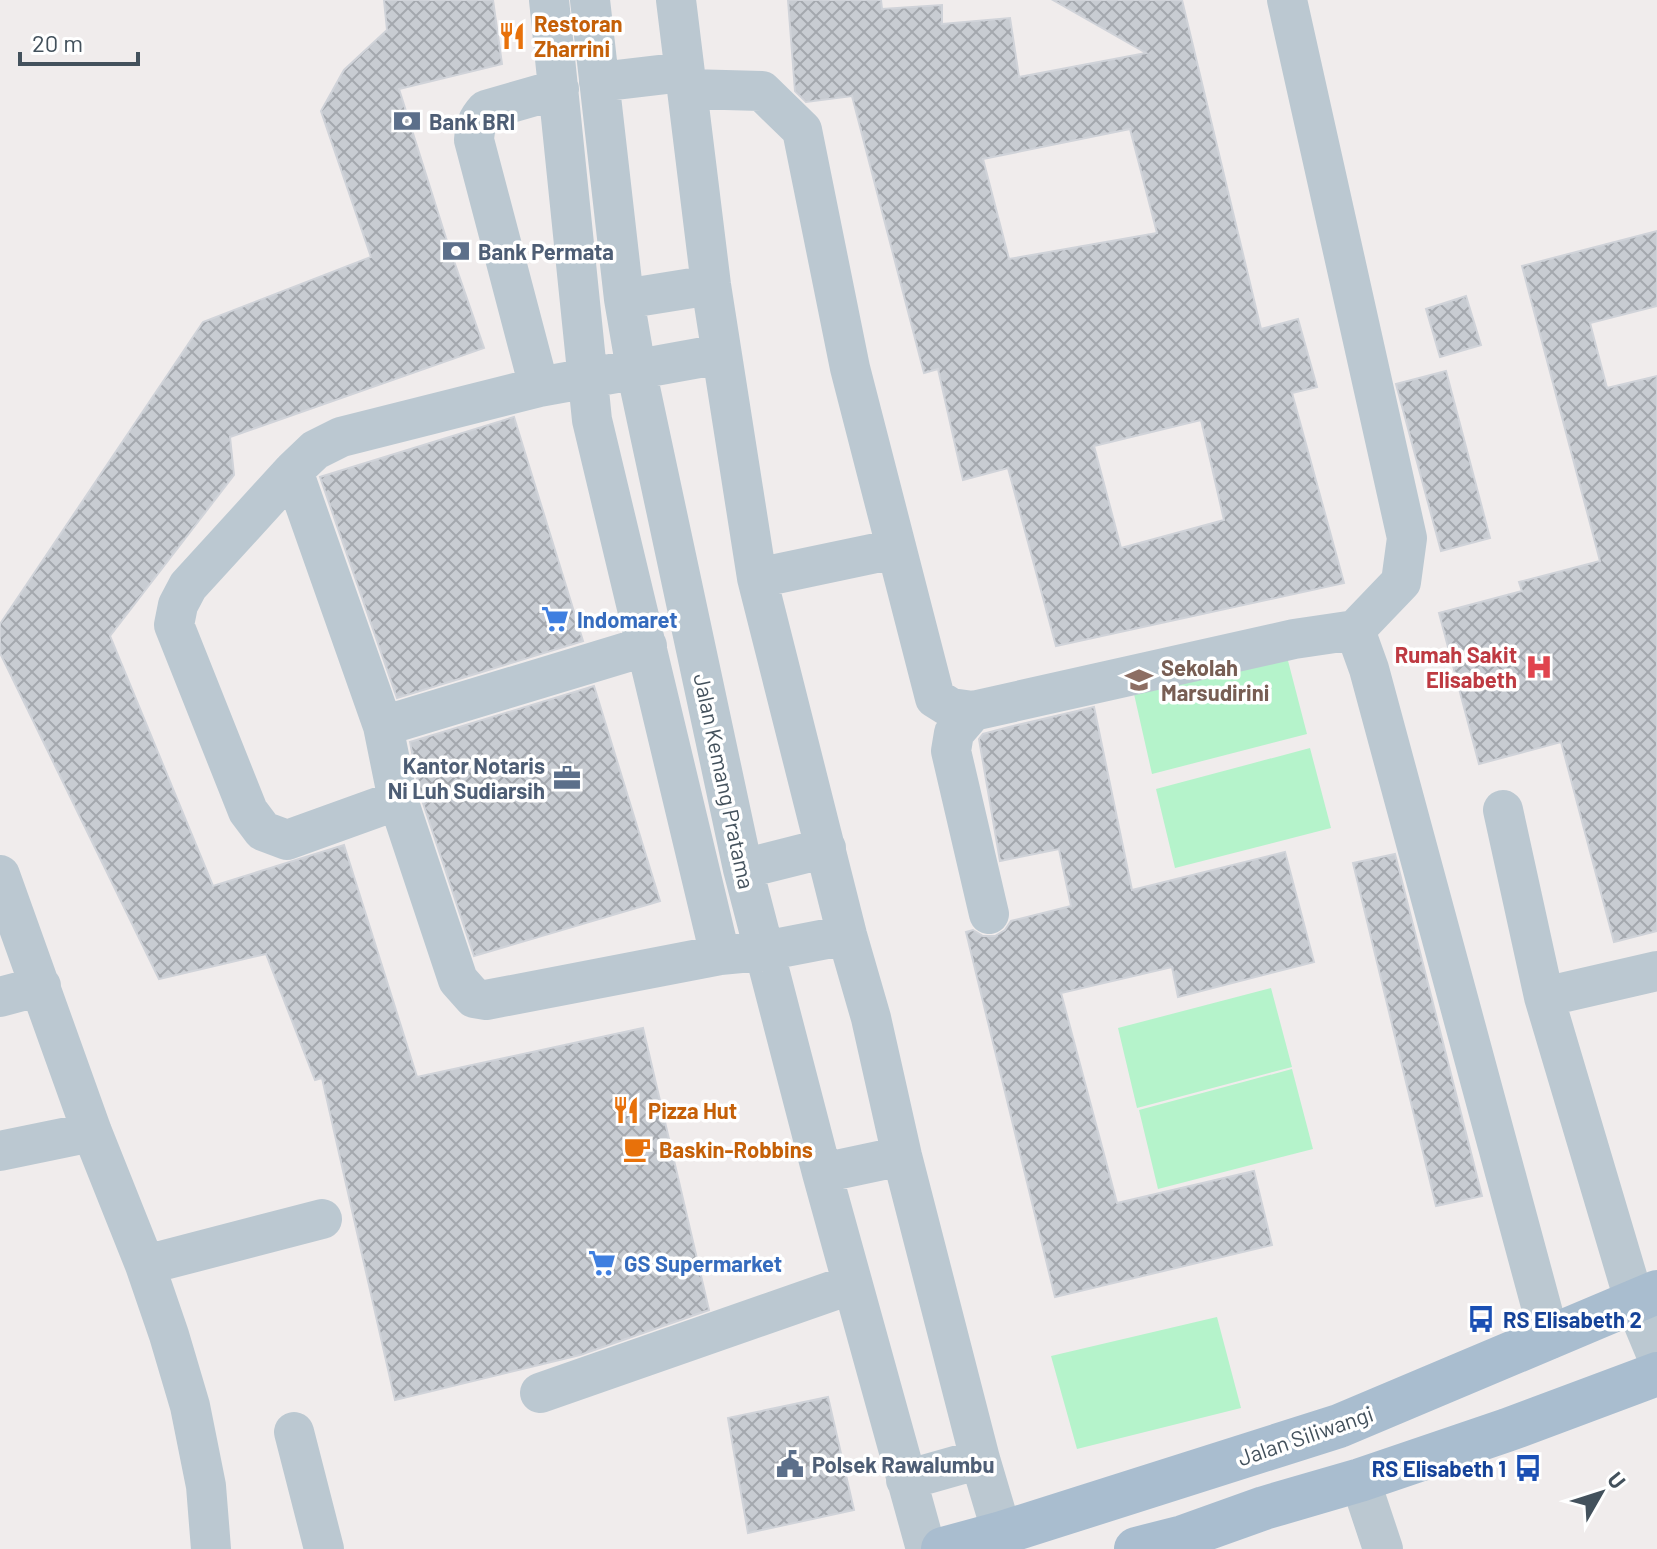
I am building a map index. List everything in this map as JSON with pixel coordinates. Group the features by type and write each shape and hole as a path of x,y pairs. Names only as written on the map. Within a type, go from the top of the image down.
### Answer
{"main road":[{"name":"Jalan Siliwangi","path":"943,1549 1000,1541 1339,1426 1646,1297"},
{"path":"1136,1549 1360,1480 1657,1374"}],"street":[{"path":"549,0 592,420 720,955"},
{"name":"Jalan Kemang Pratama","path":"590,0 624,299 636,369 743,869 822,1173 926,1549"},
{"path":"676,0 711,285 757,578 847,935 871,1018 902,1156 1000,1541"},
{"path":"599,82 686,81 762,91 802,130 850,368 935,698 951,708 973,711 1294,639 1355,630 1401,582 1407,538 1287,0"},
{"path":"539,387 474,140 478,119 486,110 559,89"},
{"path":"624,299 711,285"},
{"path":"398,800 287,840 263,831 248,811 174,625 178,605 188,586 293,471 315,450 341,437 539,387 721,354"},
{"path":"293,471 383,726 398,800 458,980 474,998 486,1000 720,955 764,951 847,935"},
{"path":"757,578 895,549"},
{"path":"1355,630 1369,669 1550,1339"},
{"path":"383,726 647,646"},
{"path":"973,711 954,733 951,751 989,914"},
{"path":"1503,810 1544,997 1646,1297 1657,1356"},
{"path":"743,869 826,848"},
{"path":"0,875 92,1132 145,1265 190,1406 206,1486 211,1549"},
{"path":"1544,997 1657,971"},
{"path":"0,997 41,986"},
{"path":"0,1151 92,1132"},
{"path":"822,1173 902,1156"},
{"path":"145,1265 322,1219"},
{"path":"540,1393 852,1284"},
{"path":"294,1432 324,1549"},
{"path":"906,1480 980,1459"},
{"path":"1360,1480 1383,1549"}],"green space":[{"path":"1286,653 1307,734 1152,774 1134,694"},
{"path":"1310,748 1331,828 1175,868 1156,789"},
{"path":"1271,988 1292,1067 1137,1108 1118,1028"},
{"path":"1292,1069 1313,1149 1158,1189 1139,1110"},
{"path":"1217,1317 1241,1408 1077,1449 1051,1356"}],"building":[{"path":"384,0 493,0 502,64 399,89 484,348 230,437 234,475 110,636 213,886 344,845 417,1077 643,1028 709,1310 580,1355 395,1400 322,1078 315,1080 266,954 159,979 0,653 0,624 203,322 371,257 321,111 344,70 387,30"},
{"path":"788,0 881,0 882,9 942,5 942,24 1010,18 1019,77 1146,53 1053,0 1182,0 1261,329 1298,319 1317,387 1292,393 1344,583 1056,646 1008,468 963,480 938,369 924,373 852,96 806,102 795,91","holes":["1130,129 1157,233 1009,259 983,159","1201,420 1224,520 1121,548 1094,446"]},
{"path":"1657,231 1657,306 1590,323 1607,388 1657,376 1657,931 1614,942 1561,742 1479,764 1439,613 1522,591 1519,582 1600,561 1522,266"},
{"path":"1466,296 1481,345 1440,357 1426,309"},
{"path":"1446,371 1490,538 1441,551 1396,384"},
{"path":"514,417 583,641 397,698 320,477"},
{"path":"594,686 660,901 474,956 420,794 410,742"},
{"path":"1094,707 1132,890 1285,852 1314,962 1178,997 1172,967 1061,993 1117,1203 1254,1171 1272,1245 1055,1297 966,932 973,930 983,936 995,936 1005,930 1011,921 1071,906 1059,849 1000,861 979,739 983,734"},
{"path":"1395,854 1482,1196 1436,1206 1353,863"},
{"name":"Polsek Rawalumbu","path":"828,1397 854,1510 748,1533 728,1418"}],"place":[{"name":"Restoran Zharrini","path":"512,36"},
{"name":"Bank BRI","path":"407,121"},
{"name":"Bank Permata","path":"456,251"},
{"name":"Indomaret","path":"555,619"},
{"name":"Rumah Sakit Elisabeth","path":"1539,667"},
{"name":"Sekolah Marsudirini","path":"1139,680"},
{"name":"Kantor Notaris Ni Luh Sudiarsih","path":"567,778"},
{"name":"Pizza Hut","path":"626,1110"},
{"name":"Baskin-Robbins","path":"637,1149"},
{"name":"GS Supermarket","path":"602,1263"},
{"name":"RS Elisabeth 2","path":"1481,1319"},
{"name":"Polsek Rawalumbu","path":"790,1464"},
{"name":"RS Elisabeth 1","path":"1528,1468"}]}
